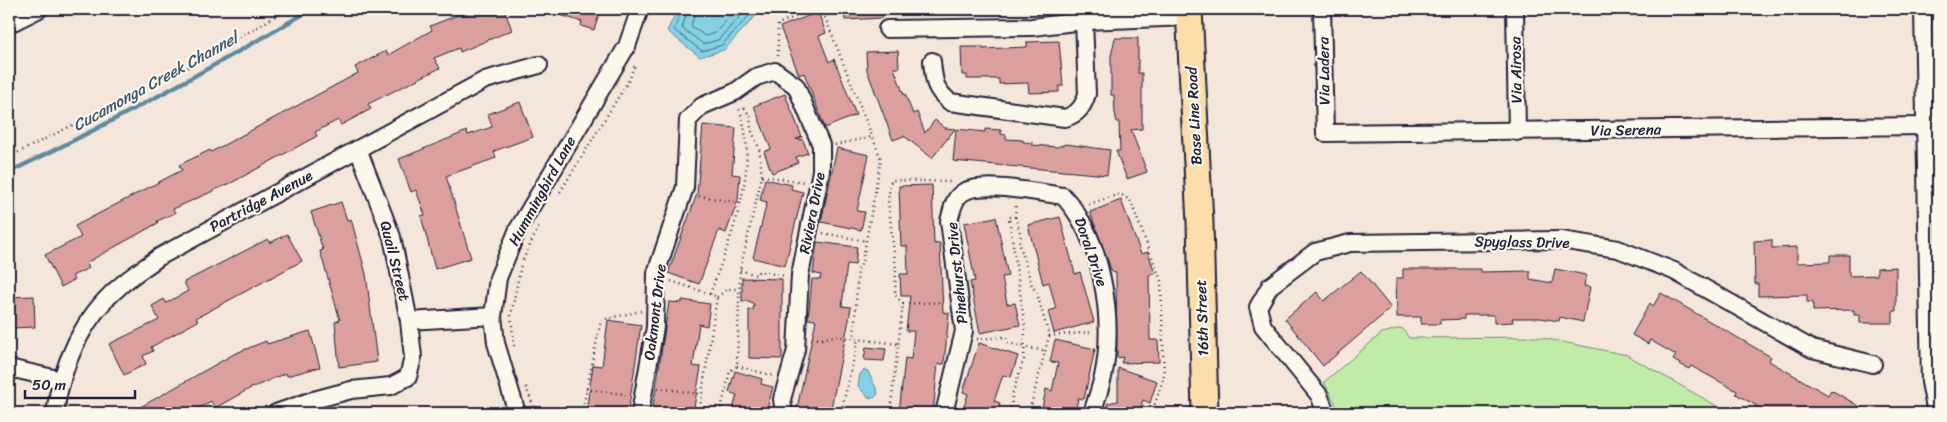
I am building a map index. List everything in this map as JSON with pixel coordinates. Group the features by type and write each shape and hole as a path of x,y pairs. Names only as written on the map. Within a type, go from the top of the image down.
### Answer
{"main road":[{"name":"Base Line Road","path":"1190,13 1200,223"},
{"name":"16th Street","path":"1200,223 1205,413"}],"street":[{"path":"9,24 39,9"},
{"name":"Hummingbird Lane","path":"517,413 496,343 493,316 498,278 518,229 627,46 640,9"},
{"name":"Via Ladera","path":"1322,9 1325,134"},
{"name":"Via Airosa","path":"1514,9 1517,132"},
{"path":"1923,9 1934,341 1930,382 1936,413"},
{"path":"887,29 1032,27 1082,15 1190,13"},
{"path":"932,61 938,92 950,102 1065,118 1076,114 1084,105 1087,94 1082,15"},
{"name":"Partridge Avenue","path":"55,413 62,380 74,346 92,317 117,288 159,257 485,80 539,65"},
{"name":"Oakmont Drive","path":"641,406 655,328 656,274 685,187 688,120 702,106 735,92 756,77 775,72"},
{"name":"Riviera Drive","path":"775,72 796,86 822,145 821,172 800,276 796,350 782,400 784,413"},
{"name":"Via Serena","path":"1325,134 1927,126"},
{"name":"Quail Street","path":"276,413 310,401 351,390 391,386 408,377 412,357 409,321 392,236 358,149"},
{"name":"Doral Drive","path":"962,193 981,187 1063,196 1076,210 1088,237 1104,283 1106,332 1103,376 1092,413"},
{"name":"Pinehurst Drive","path":"944,413 964,331 949,221 953,205 962,193"},
{"name":"Spyglass Drive","path":"1326,413 1319,395 1263,326 1258,307 1270,286 1315,252 1350,243 1561,240 1618,249 1674,270 1812,350 1872,364"},
{"path":"409,321 493,316"},
{"path":"9,368 62,380"}],"path":[{"path":"9,157 190,66 288,9"},
{"path":"775,72 779,64 778,24 814,9 823,12 881,160 866,241 858,270 854,336 858,339"},
{"path":"556,198 629,80 636,62"},
{"path":"710,294 742,203 748,144 738,106 743,105 750,116 752,130 759,148 762,176 740,270 737,366"},
{"path":"822,145 836,145 871,137"},
{"path":"762,176 788,179 818,186"},
{"path":"890,413 902,304 895,295 896,270 888,200 891,180 956,182 956,187 962,193"},
{"path":"685,187 695,195 742,203"},
{"path":"1017,191 1015,217 1021,235 1019,242 1032,286 1038,293 1049,336 1028,413"},
{"path":"1076,210 1120,194 1130,200 1161,281 1164,376 1152,413"},
{"path":"1011,413 1012,395 1024,359 1024,317 1009,217 1015,217"},
{"path":"515,352 511,315 521,266 540,223"},
{"path":"809,231 866,241"},
{"path":"740,270 756,275 759,271 787,276 800,276"},
{"path":"656,274 717,297"},
{"path":"699,413 717,297 728,289 738,288"},
{"path":"902,304 960,302"},
{"path":"582,413 601,320 630,312 655,311"},
{"path":"964,331 974,339 1006,336 1008,343 1045,351"},
{"path":"1049,336 1106,332"},
{"path":"796,350 808,338 821,339 834,336 899,344"},
{"path":"841,413 858,339"},
{"path":"720,413 730,371 737,366 788,378"},
{"path":"523,379 536,413"},
{"path":"586,389 641,406 655,387 702,394"}],"green space":[{"path":"1402,328 1409,338 1538,337 1627,355 1729,413 1340,413 1324,382 1382,333"}],"water":[{"path":"678,9 762,9 724,50 700,57 667,31"},
{"path":"864,370 868,371 878,394 874,398 868,397 858,386 860,374"}],"building":[{"path":"473,9 504,9 512,30 460,52 459,48 434,58 440,68 368,104 371,109 341,125 338,120 315,132 317,136 233,182 173,209 175,213 157,221 158,223 86,263 89,268 72,276 74,280 61,287 45,255 81,237 75,226 182,170 179,165 210,150 211,152 358,73 355,67 386,51 388,55 432,30 430,26"},
{"path":"549,9 601,9 594,30 581,26 582,22 548,11"},
{"path":"844,9 882,9 882,18 845,20"},
{"path":"818,12 826,33 819,36 829,62 834,59 856,115 825,128 804,73 799,75 780,27"},
{"path":"1115,38 1138,38 1138,73 1142,73 1142,129 1131,130 1147,172 1127,179 1116,151 1120,151 1119,122 1117,122 1115,113 1114,95 1111,95 1111,56"},
{"path":"1059,41 1063,86 1059,86 1059,92 1029,93 1028,83 999,84 999,79 967,79 967,75 962,75 961,47 983,47 983,49 1027,47 1027,42"},
{"path":"898,51 899,68 894,68 913,114 917,112 925,133 935,120 945,128 955,129 932,158 904,136 893,140 867,70 866,52"},
{"path":"785,94 802,137 796,139 803,140 808,153 796,157 798,163 772,173 764,152 771,149 754,106"},
{"path":"520,102 533,137 494,151 496,158 446,176 471,258 435,269 421,216 425,215 416,190 411,192 399,159 467,131 468,135 492,127 488,114"},
{"path":"703,125 736,128 732,174 740,175 738,200 726,233 719,230 699,284 668,273 697,194"},
{"path":"956,129 985,132 985,129 1001,130 1001,134 1006,135 1006,139 1023,140 1023,142 1033,143 1032,145 1057,147 1066,144 1110,150 1107,175 953,161"},
{"path":"837,148 869,155 857,211 865,212 861,230 821,222"},
{"path":"765,179 792,185 791,189 803,192 785,266 753,258 767,202 760,200"},
{"path":"932,185 934,244 940,243 943,312 949,313 944,364 938,364 933,413 899,413 905,358 911,359 914,331 906,331 910,296 901,296 900,274 908,274 907,246 901,246 899,186"},
{"path":"1121,200 1141,254 1148,252 1155,273 1149,275 1150,340 1158,340 1159,362 1121,363 1123,357 1117,358 1116,273 1112,272 1090,212"},
{"path":"341,202 347,220 351,219 366,274 377,362 339,367 335,322 340,320 320,251 323,250 311,212"},
{"path":"996,217 1008,276 1002,277 1007,304 1015,303 1020,325 980,333 970,282 975,281 964,223"},
{"path":"1060,217 1075,274 1080,272 1094,322 1054,333 1048,311 1056,309 1049,282 1043,284 1028,225"},
{"path":"287,234 302,261 196,318 198,321 151,347 153,351 143,356 146,364 124,375 109,344 159,320 152,306 164,299 166,303 188,291 184,282 268,239 270,243"},
{"path":"1772,240 1772,248 1797,247 1797,263 1830,262 1830,255 1849,255 1849,276 1877,275 1877,268 1896,267 1896,311 1893,311 1893,323 1860,323 1860,315 1854,315 1854,310 1813,311 1813,302 1807,302 1807,295 1758,296 1758,284 1755,284 1754,241"},
{"path":"817,242 857,247 855,265 847,264 842,306 851,307 830,413 796,413 816,320 808,319 812,279 820,279 821,275 813,273"},
{"path":"1403,269 1481,269 1481,272 1530,271 1530,279 1552,283 1555,269 1586,275 1584,286 1590,287 1583,322 1560,317 1559,321 1540,318 1512,318 1513,322 1494,323 1494,315 1464,315 1464,319 1440,320 1440,324 1421,324 1421,317 1397,317 1396,278 1403,278"},
{"path":"1361,271 1391,308 1323,366 1285,319 1317,292 1324,301"},
{"path":"742,278 782,279 782,359 749,358 749,310 753,310 754,304 749,301 742,301"},
{"path":"1661,293 1771,357 1769,361 1828,395 1831,390 1871,413 1764,413 1755,408 1757,406 1736,394 1737,391 1691,366 1689,369 1673,360 1676,355 1650,340 1648,344 1632,335 1650,303 1653,306"},
{"path":"34,296 35,327 9,328 9,297"},
{"path":"682,300 710,304 707,326 699,324 693,366 701,367 693,413 652,413 669,302 682,303"},
{"path":"608,320 641,325 628,413 586,413 593,365 602,366"},
{"path":"310,331 320,367 287,376 286,373 249,389 215,408 211,401 191,413 130,413 234,354 266,341 267,344"},
{"path":"1055,340 1095,349 1084,399 1078,398 1075,413 1041,413 1046,389 1052,391 1058,363 1050,362"},
{"path":"979,343 1018,356 1011,377 1003,375 994,401 1000,403 997,413 962,413 968,394 963,392"},
{"path":"866,347 886,349 884,361 864,360"},
{"path":"1118,368 1157,381 1150,403 1143,400 1139,413 1105,413 1108,403 1118,401"},
{"path":"735,371 762,379 761,384 773,387 766,413 732,413 737,395 729,392"}],"waterway":[{"name":"Cucamonga Creek Channel","path":"9,172 162,94 312,9"}]}
